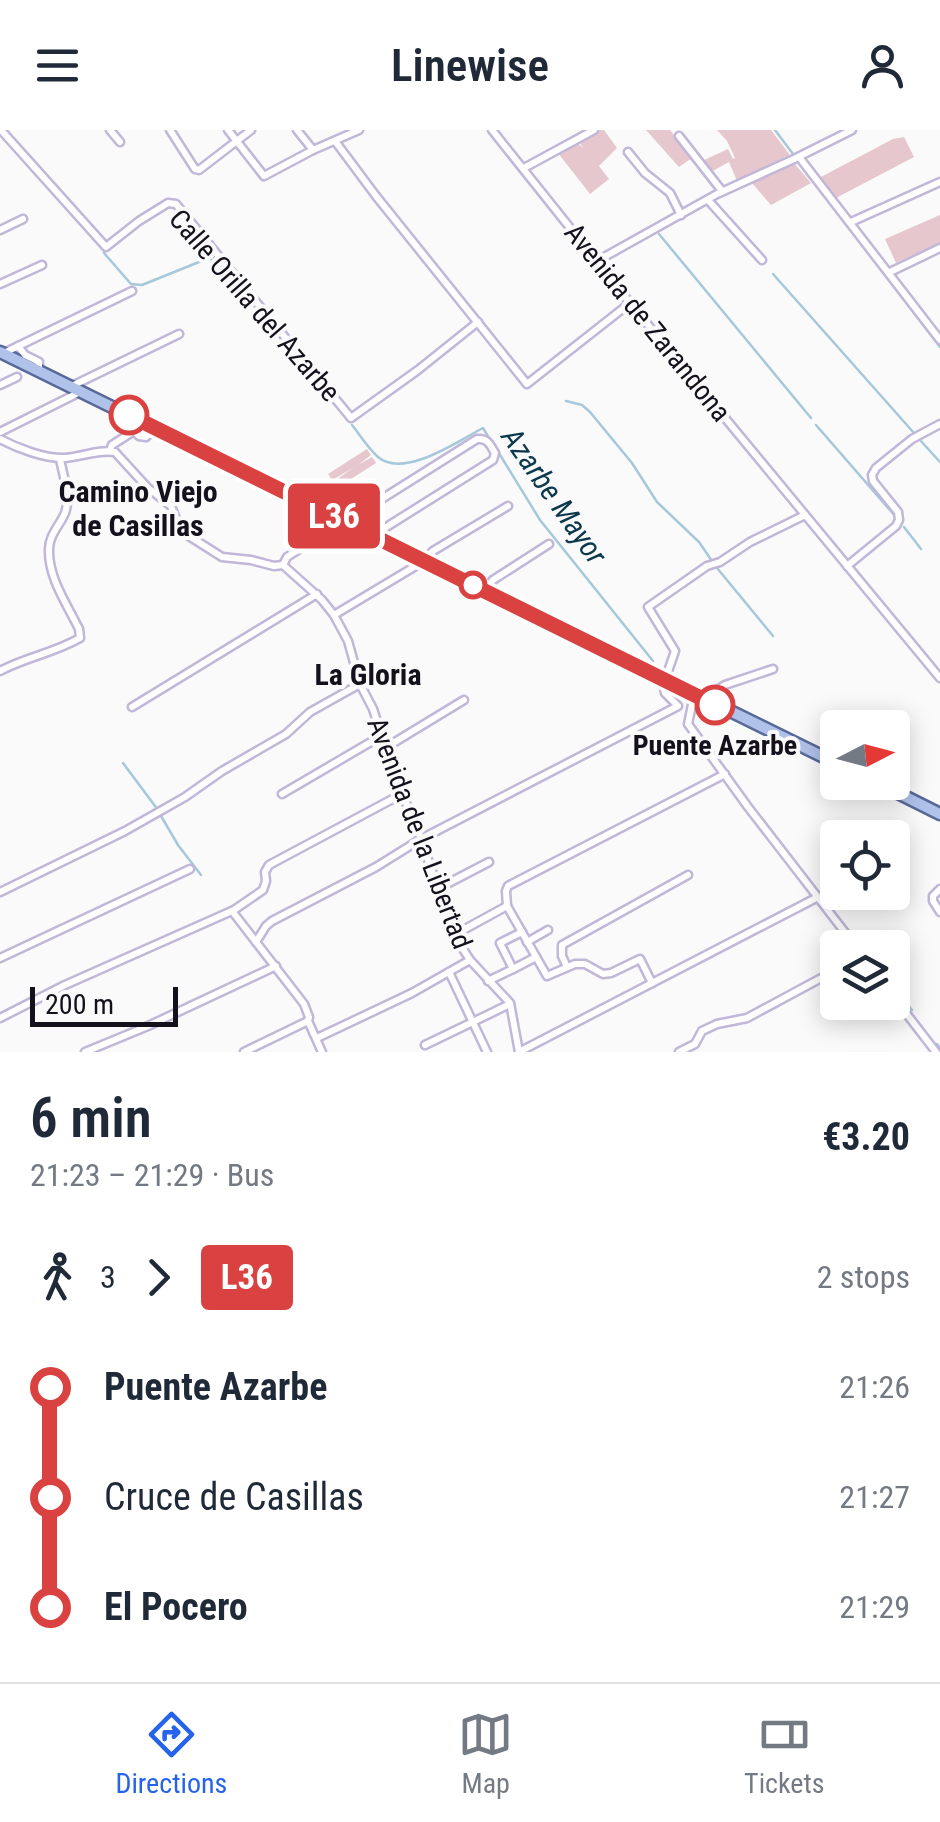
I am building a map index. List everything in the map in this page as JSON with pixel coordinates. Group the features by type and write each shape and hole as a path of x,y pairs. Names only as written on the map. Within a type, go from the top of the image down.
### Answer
{"main road":[{"path":"1,353 76,389 135,425 155,428 321,510 334,525 375,537 820,755"},
{"path":"321,510 334,525"},
{"path":"910,799 940,814"}],"street":[{"name":"Calle Orilla del Azarbe","path":"1,130 106,248 168,203 176,204 351,418 478,322"},
{"path":"110,130 120,142"},
{"path":"170,130 195,170 251,130"},
{"path":"228,130 264,176 359,130"},
{"path":"296,130 313,150"},
{"name":"Avenida de Zarandona","path":"492,130 940,678"},
{"path":"524,168 594,130"},
{"path":"596,260 722,191 852,130"},
{"path":"679,136 722,191"},
{"path":"335,141 527,384 630,303"},
{"path":"628,152 644,173 670,193 680,215"},
{"path":"799,157 940,340"},
{"path":"851,222 940,182"},
{"path":"708,200 762,260"},
{"path":"0,230 23,219"},
{"path":"890,272 940,248"},
{"path":"0,284 42,266"},
{"path":"1,353 132,291"},
{"path":"135,425 110,450 60,459 13,445 0,435 179,334"},
{"path":"18,346 39,362 40,371"},
{"path":"0,384 17,377"},
{"path":"847,566 900,520 898,512 873,482 876,468 912,439 940,424"},
{"path":"110,450 166,499 181,531 222,557 283,566 287,557 334,525 477,439 489,442 495,453 493,460 380,530 375,537"},
{"path":"0,670 80,638 52,576 49,547 68,498 60,459"},
{"path":"334,615 508,506"},
{"path":"256,942 268,924 421,839 678,706 665,692 663,680 675,651 648,608 707,566 805,514"},
{"path":"485,590 493,580 549,544"},
{"name":"Avenida de la Libertad","path":"283,566 317,594 348,640 360,684 440,888 454,934 470,960 510,1003"},
{"path":"132,707 317,594"},
{"path":"773,669 725,685 701,698 689,714 688,724 843,930"},
{"path":"0,892 125,831 286,734 310,712 360,684"},
{"path":"689,714 701,698"},
{"path":"385,748 464,700"},
{"path":"282,794 381,736"},
{"path":"652,983 640,959 611,973 575,964 546,976 507,906 506,891 508,886 724,774"},
{"path":"0,1018 232,910 263,890 264,872 269,865 401,795"},
{"path":"440,888 489,862"},
{"path":"0,958 190,869"},
{"path":"566,967 562,945 688,875"},
{"path":"940,889 932,901 940,912"},
{"path":"426,1045 510,1003 519,1052 818,897"},
{"path":"454,934 507,906"},
{"path":"232,910 304,1004 322,1052"},
{"path":"528,942 548,930"},
{"path":"513,969 500,944 522,932"},
{"path":"488,981 536,957"},
{"path":"317,1038 470,960"},
{"path":"85,1052 276,966"},
{"path":"449,972 487,1052"},
{"path":"679,1052 695,1044 702,1031 747,1018 820,979"},
{"path":"910,1018 936,1052"},
{"path":"244,1052 308,1021"}],"shaded area":[{"path":"600,130 617,148 599,166 609,179 590,194 558,153 577,142 583,148 579,141"},
{"path":"646,130 670,130 692,158 679,167"},
{"path":"717,130 771,130 790,155 737,181 729,162 711,172 702,161 728,149 735,158"},
{"path":"904,137 914,157 834,199 819,178 893,139"},
{"path":"794,163 811,183 771,205 752,183"},
{"path":"940,215 940,243 896,263 885,239"},
{"path":"367,449 371,455 358,465 372,457 376,463 337,488 333,482 353,468 332,480 328,474"}],"waterway":[{"path":"775,130 793,154"},
{"path":"659,234 811,418"},
{"name":"Azarbe Mayor","path":"104,253 131,284 142,285 209,258 219,264 257,309"},
{"path":"883,272 940,347"},
{"path":"773,274 914,433"},
{"path":"566,401 582,405 590,412 632,463 657,502 699,542 712,561"},
{"name":"Azarbe Mayor","path":"352,425 374,453 389,463 402,464 431,456 483,428 492,443"},
{"path":"816,425 896,517"},
{"path":"920,440 940,462"},
{"name":"Azarbe Mayor","path":"497,450 540,520 653,661"},
{"path":"904,527 921,549"},
{"path":"717,568 773,636"},
{"path":"123,763 158,810"},
{"path":"161,816 201,875"},
{"name":"Azarbe Mayor","path":"937,1044 940,1048"}],"bus line":[{"name":"L36","path":"129,415 715,705"}],"place":[{"name":"Puente Azarbe","path":"715,705"}],"district":[{"name":"Camino Viejo de Casillas","path":"138,509"},
{"name":"La Gloria","path":"368,675"}]}
